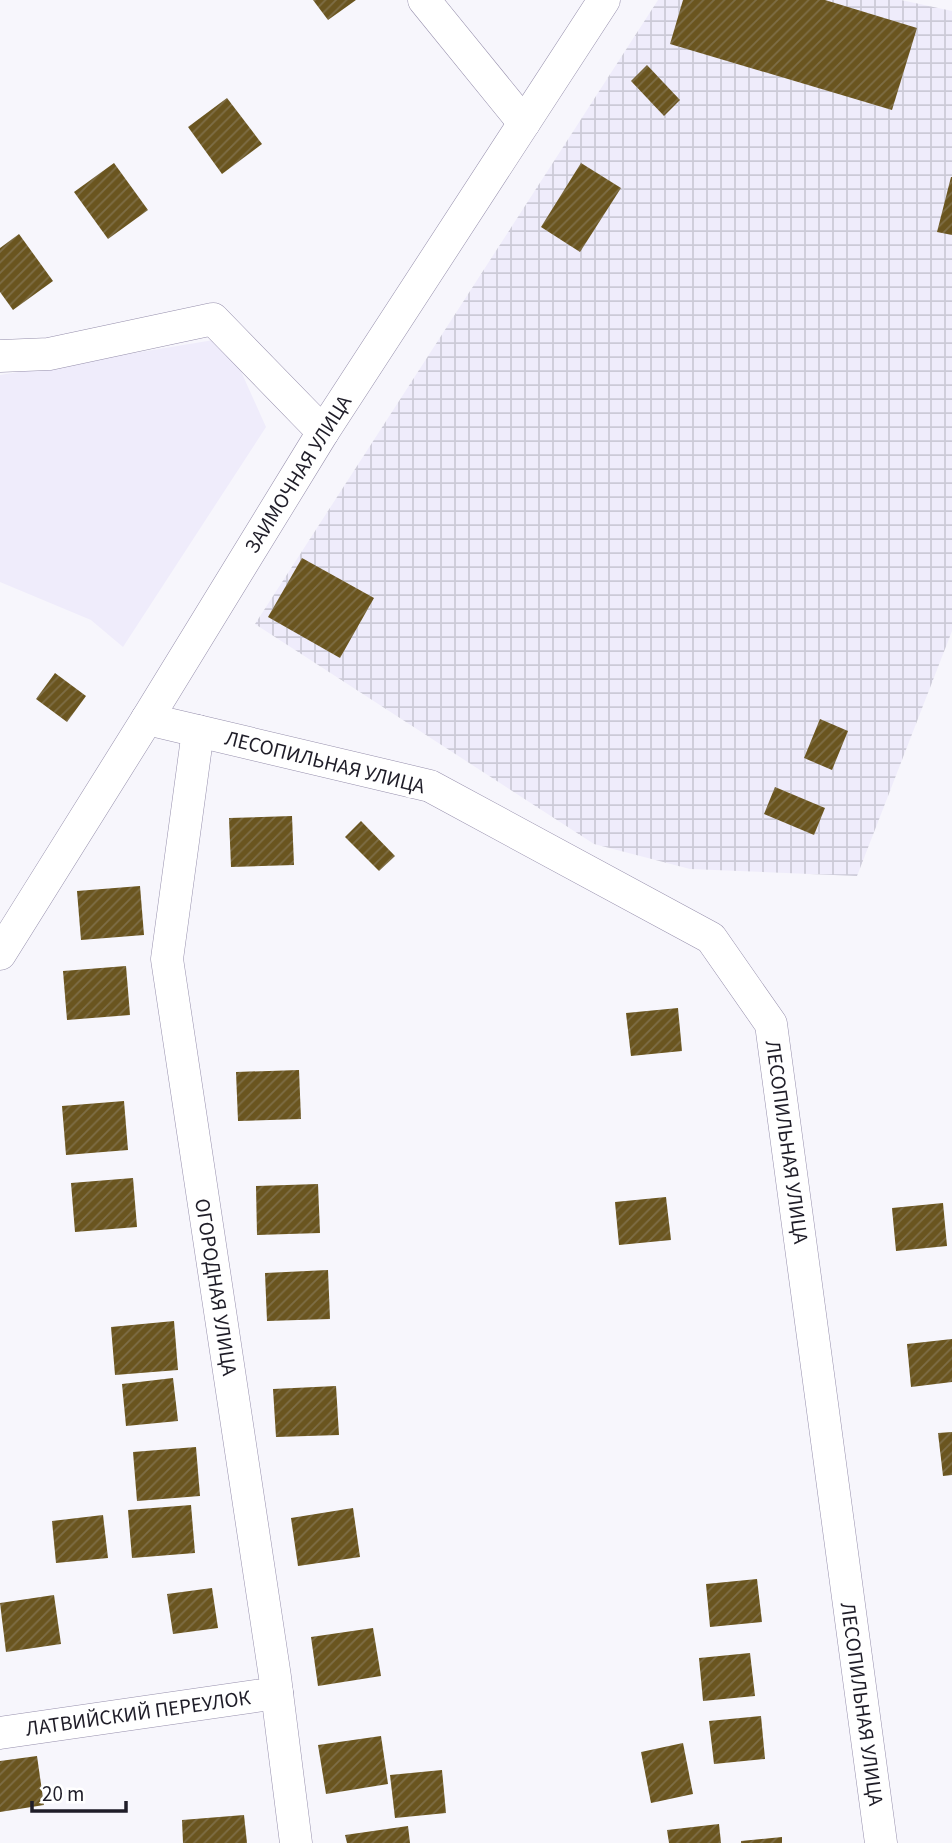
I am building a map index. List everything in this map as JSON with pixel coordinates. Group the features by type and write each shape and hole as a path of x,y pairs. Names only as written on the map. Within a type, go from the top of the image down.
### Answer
{"street":[{"path":"424,0 524,123"},
{"name":"ЗАИМОЧНАЯ УЛИЦА","path":"0,954 323,432 604,0"},
{"path":"0,356 49,354 213,319 323,432"},
{"name":"ЛЕСОПИЛЬНАЯ УЛИЦА","path":"147,719 430,786 712,938 771,1024 881,1843"},
{"name":"ОГОРОДНАЯ УЛИЦА","path":"198,731 167,959 277,1693 296,1843"},
{"name":"ЛАТВИЙСКИЙ ПЕРЕУЛОК","path":"0,1733 277,1693"}],"shaded area":[{"path":"658,0 901,0 952,11 952,631 857,876 690,869 594,844 255,624"},
{"path":"226,338 266,427 123,647 91,620 0,582 0,375"}],"building":[{"path":"313,0 356,0 328,20"},
{"path":"683,0 825,0 917,28 892,110 670,44"},
{"path":"647,65 680,100 664,116 631,81"},
{"path":"227,98 262,144 222,174 188,127"},
{"path":"114,163 148,210 108,239 74,192"},
{"path":"581,163 621,188 580,252 541,227"},
{"path":"952,177 952,235 937,232"},
{"path":"19,234 53,281 13,310 0,292 0,248"},
{"path":"302,558 374,598 340,658 268,617"},
{"path":"55,673 86,696 67,722 36,699"},
{"path":"820,719 848,731 832,770 804,758"},
{"path":"775,787 825,808 814,835 764,814"},
{"path":"292,816 294,865 231,867 229,818"},
{"path":"361,821 395,856 379,871 345,837"},
{"path":"140,886 144,935 81,940 77,891"},
{"path":"126,966 130,1015 67,1020 63,971"},
{"path":"678,1008 682,1051 631,1056 626,1013"},
{"path":"299,1070 301,1119 238,1121 236,1072"},
{"path":"124,1101 128,1150 66,1155 62,1106"},
{"path":"133,1178 137,1227 75,1232 71,1183"},
{"path":"318,1184 320,1233 257,1235 256,1186"},
{"path":"666,1197 671,1240 619,1245 615,1202"},
{"path":"943,1203 947,1246 896,1251 892,1208"},
{"path":"328,1270 330,1319 267,1321 265,1273"},
{"path":"174,1321 178,1370 115,1375 111,1327"},
{"path":"952,1339 952,1382 911,1387 907,1344"},
{"path":"173,1378 178,1421 126,1426 122,1384"},
{"path":"336,1386 339,1435 276,1437 273,1389"},
{"path":"952,1432 952,1475 943,1476 938,1433"},
{"path":"196,1447 200,1496 137,1501 133,1452"},
{"path":"191,1505 195,1553 132,1558 128,1510"},
{"path":"353,1508 360,1557 298,1566 291,1518"},
{"path":"103,1515 108,1558 56,1563 52,1521"},
{"path":"757,1579 762,1622 710,1627 706,1584"},
{"path":"212,1588 218,1628 173,1634 167,1594"},
{"path":"54,1595 61,1644 6,1652 0,1603"},
{"path":"373,1628 381,1676 318,1686 311,1637"},
{"path":"750,1653 755,1696 703,1701 699,1658"},
{"path":"761,1716 765,1759 714,1764 709,1721"},
{"path":"381,1736 388,1784 326,1794 318,1745"},
{"path":"683,1743 693,1794 651,1803 641,1752"},
{"path":"37,1756 44,1805 0,1812 0,1761"},
{"path":"442,1770 446,1813 395,1818 390,1775"},
{"path":"244,1815 247,1843 183,1843 182,1820"},
{"path":"719,1824 721,1843 669,1843 667,1830"},
{"path":"408,1826 410,1843 347,1843 345,1835"},
{"path":"782,1837 782,1843 741,1843 741,1841"}]}
